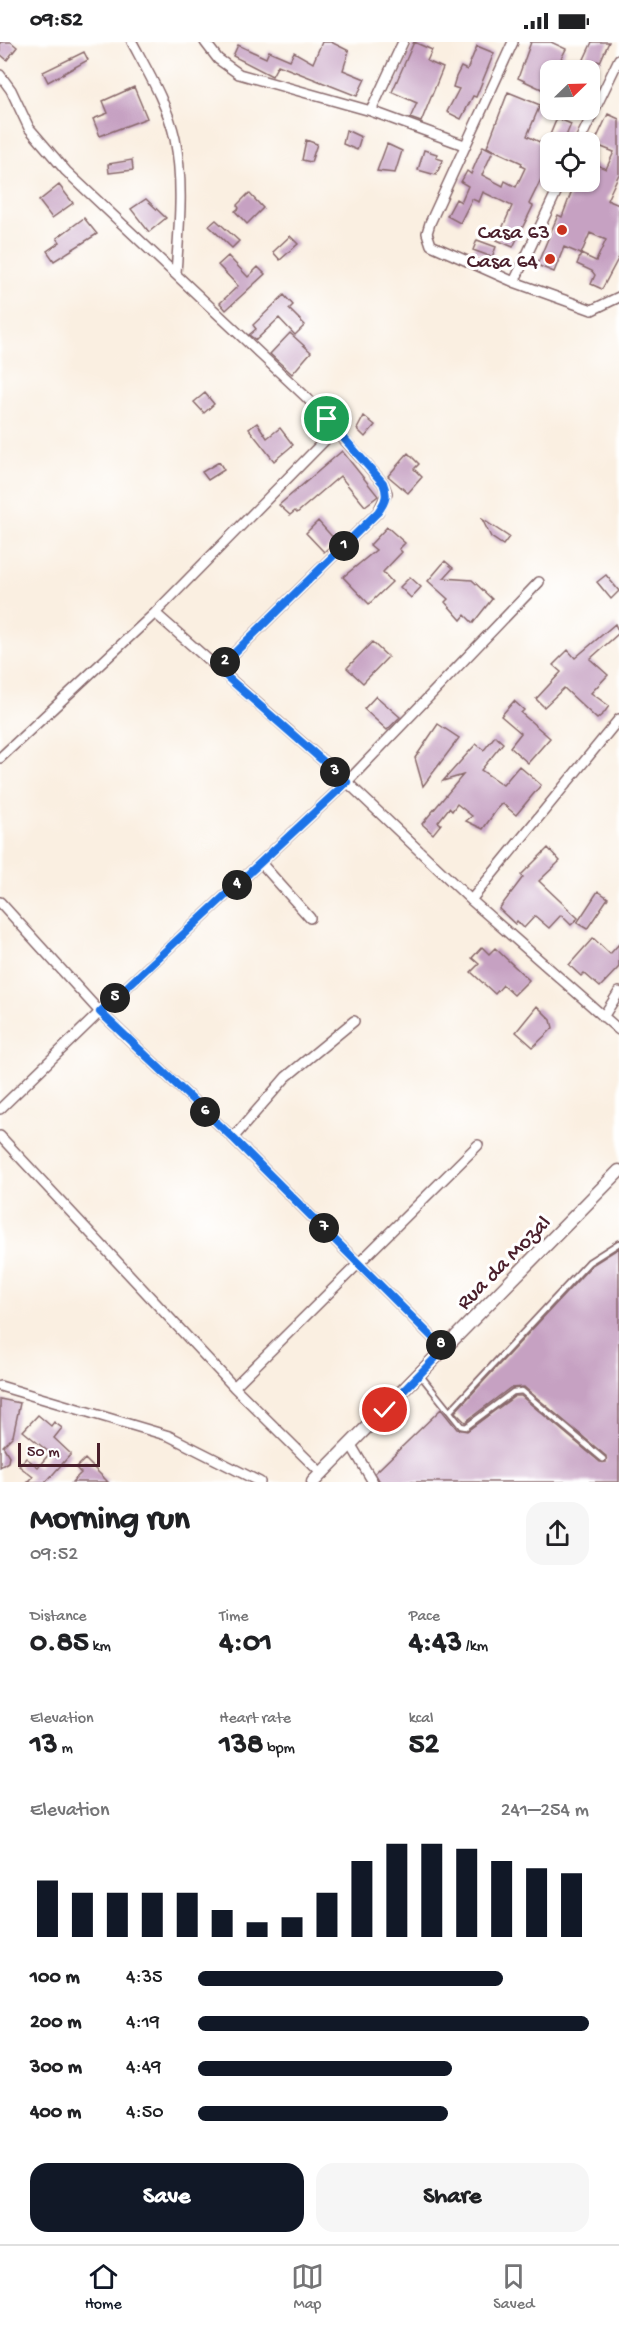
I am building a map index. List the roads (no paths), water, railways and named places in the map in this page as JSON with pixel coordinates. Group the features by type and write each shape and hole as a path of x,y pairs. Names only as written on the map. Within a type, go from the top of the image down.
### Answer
{"main road":[{"name":"Rua da Mozal","path":"317,1478 619,1171"}],"street":[{"path":"132,42 151,77 175,138 180,199 176,273"},
{"path":"205,42 218,59 239,74 372,111 464,145"},
{"path":"372,111 403,42"},
{"path":"513,42 430,223 427,233 431,245 514,282 592,310 619,297"},
{"path":"584,132 619,59"},
{"path":"0,75 42,145 336,429 383,483 387,493 385,502 378,512 218,669"},
{"path":"514,282 556,192"},
{"path":"0,758 154,613 336,429"},
{"path":"0,1109 100,1012 347,782 539,582"},
{"path":"154,613 347,782 471,900 619,1030"},
{"path":"471,900 619,719"},
{"path":"261,863 310,918"},
{"path":"0,902 100,1012 233,1138 444,1349"},
{"path":"603,1017 619,992"},
{"path":"233,1138 286,1077 354,1020"},
{"path":"0,1136 317,1478"},
{"path":"234,1387 477,1145"},
{"path":"0,1386 169,1436 260,1482"},
{"path":"351,1444 374,1482"}],"lane":[{"path":"450,1411 589,1262 619,1244"},
{"path":"419,1374 461,1425 465,1426 513,1392 522,1391 603,1459"}],"place":[{"name":"Casa 63","path":"562,230"},
{"name":"Casa 64","path":"550,259"}]}
